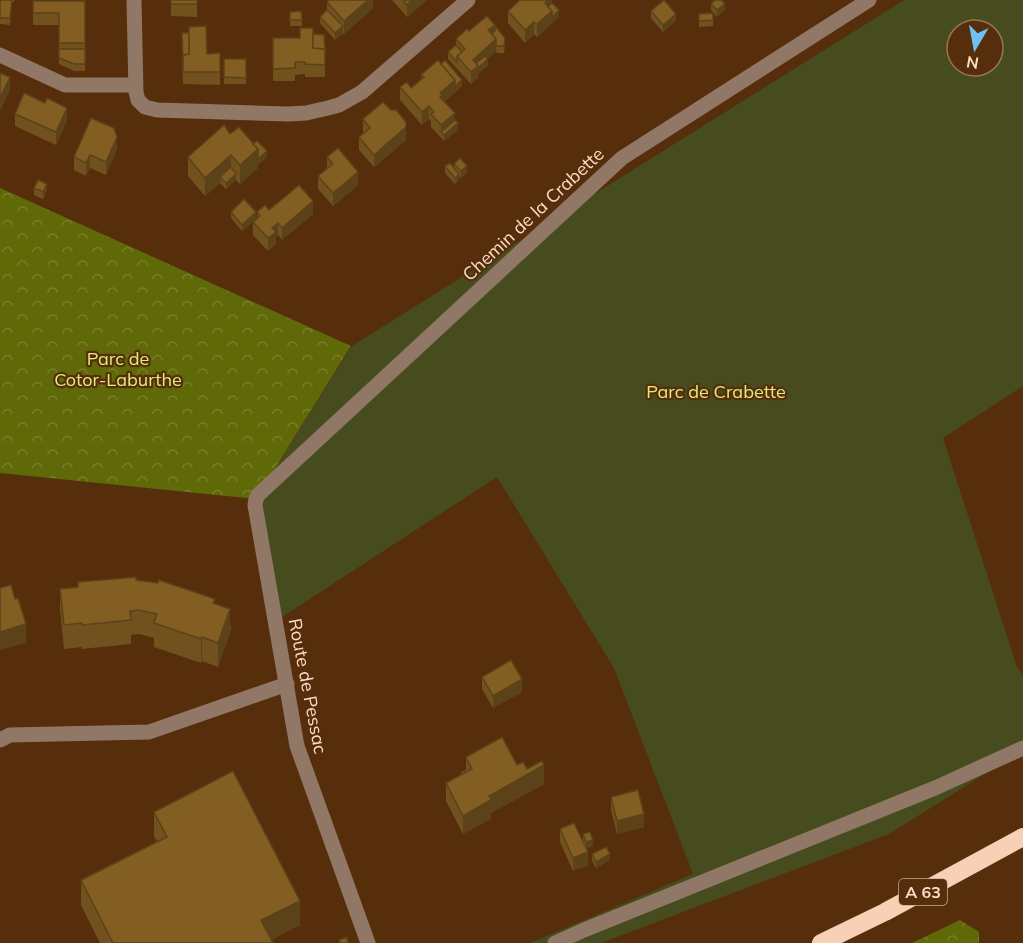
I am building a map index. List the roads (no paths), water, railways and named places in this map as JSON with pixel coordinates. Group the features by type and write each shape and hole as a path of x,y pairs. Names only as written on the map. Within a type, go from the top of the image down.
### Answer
{"highway":[{"name":"A 63","path":"820,943 885,912 1023,837"}],"street":[{"path":"134,0 136,93 145,107 158,110 288,114 306,113 339,105 362,92 468,0"},
{"name":"Chemin de la Crabette","path":"256,499 622,158 869,0"},
{"path":"0,55 65,85 136,93"},
{"name":"Route de Pessac","path":"256,499 255,505 297,746 368,943"},
{"path":"0,740 10,735 150,732 287,684"},
{"path":"555,943 935,788 1023,748"}],"park label":[{"name":"Parc de Cotor-Laburthe","path":"118,368"},
{"name":"Parc de Crabette","path":"716,391"}]}
